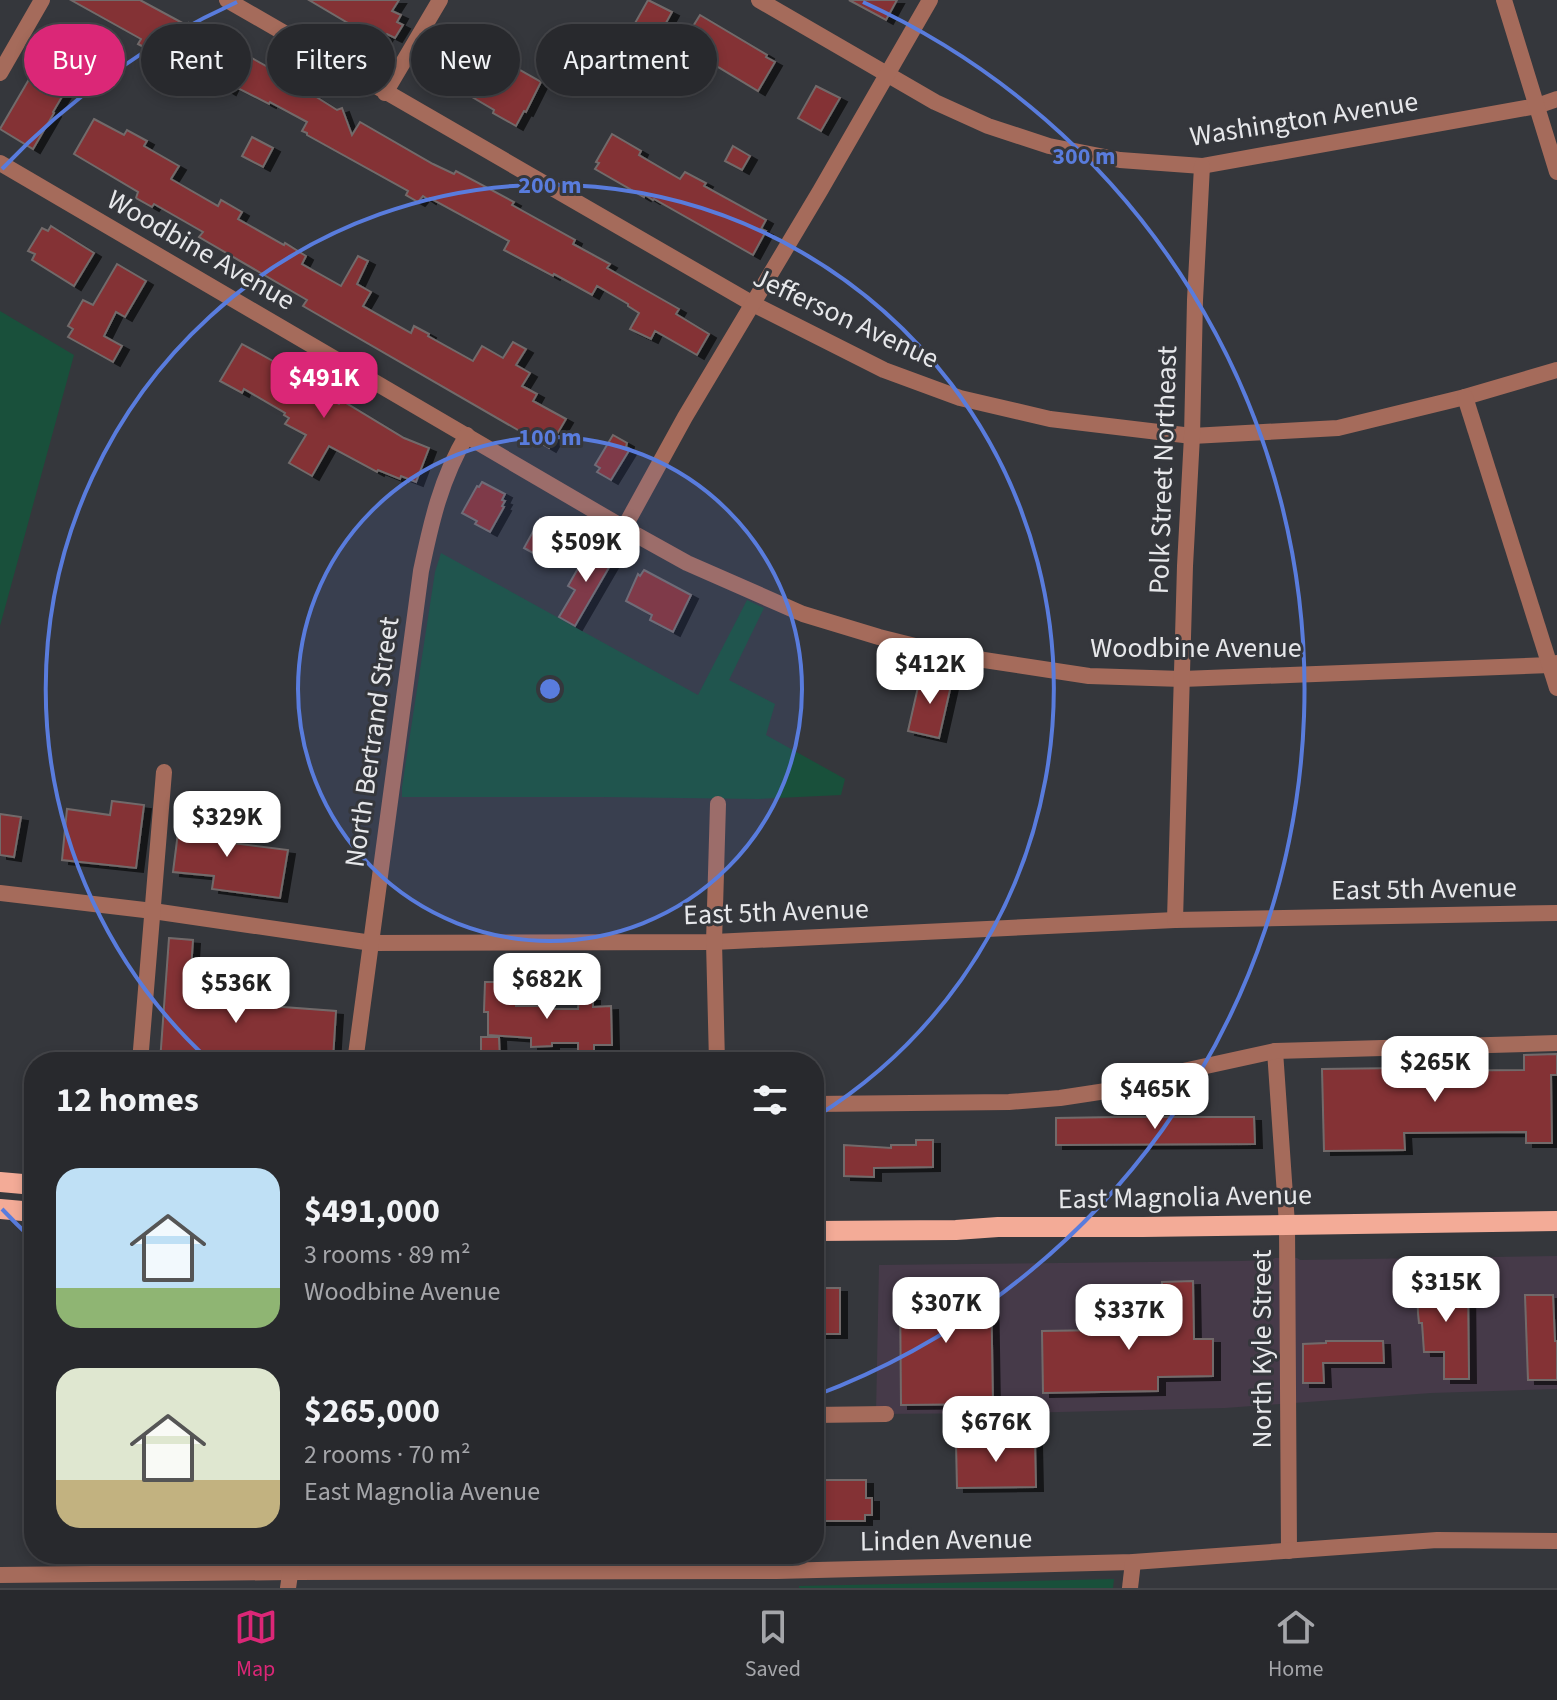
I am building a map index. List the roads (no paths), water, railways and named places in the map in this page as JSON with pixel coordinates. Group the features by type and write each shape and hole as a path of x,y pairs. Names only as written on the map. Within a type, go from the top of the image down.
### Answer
{"main road":[{"path":"0,1182 24,1184"},
{"path":"0,1209 24,1211"},
{"name":"East Magnolia Avenue","path":"824,1231 1557,1221"}],"street":[{"path":"0,73 42,0"},
{"name":"Jefferson Avenue","path":"227,0 268,24"},
{"path":"395,76 440,0"},
{"name":"Washington Avenue","path":"759,0 935,102 988,126 1049,146 1120,160 1202,166 1537,106 1557,99"},
{"path":"624,528 685,417 930,0"},
{"path":"1504,0 1557,172"},
{"name":"Jefferson Avenue","path":"390,96 753,304 884,370 960,398 1050,419 1192,436 1338,428 1465,397 1557,370"},
{"name":"Woodbine Avenue","path":"0,163 624,528 687,563 803,614 951,655 1089,676 1182,679 1553,664"},
{"name":"Polk Street Northeast","path":"1175,920 1185,566 1202,166"},
{"path":"1465,397 1553,664 1557,688"},
{"name":"North Bertrand Street","path":"356,1052 421,571 434,508 467,435"},
{"path":"141,1052 164,772"},
{"path":"717,1052 714,942 718,804"},
{"name":"East 5th Avenue","path":"0,893 153,911 372,943 714,942 1175,920 1557,913"},
{"path":"824,1104 1009,1102 1060,1098 1106,1091 1142,1080 1275,1051 1557,1043"},
{"name":"North Kyle Street","path":"1275,1051 1287,1224 1289,1551"},
{"path":"824,1415 886,1414"},
{"name":"Linden Avenue","path":"0,1575 546,1580 1133,1562 1437,1540 1557,1541"},
{"path":"1130,1588 1133,1562"},
{"path":"777,1571 777,1588"}]}
